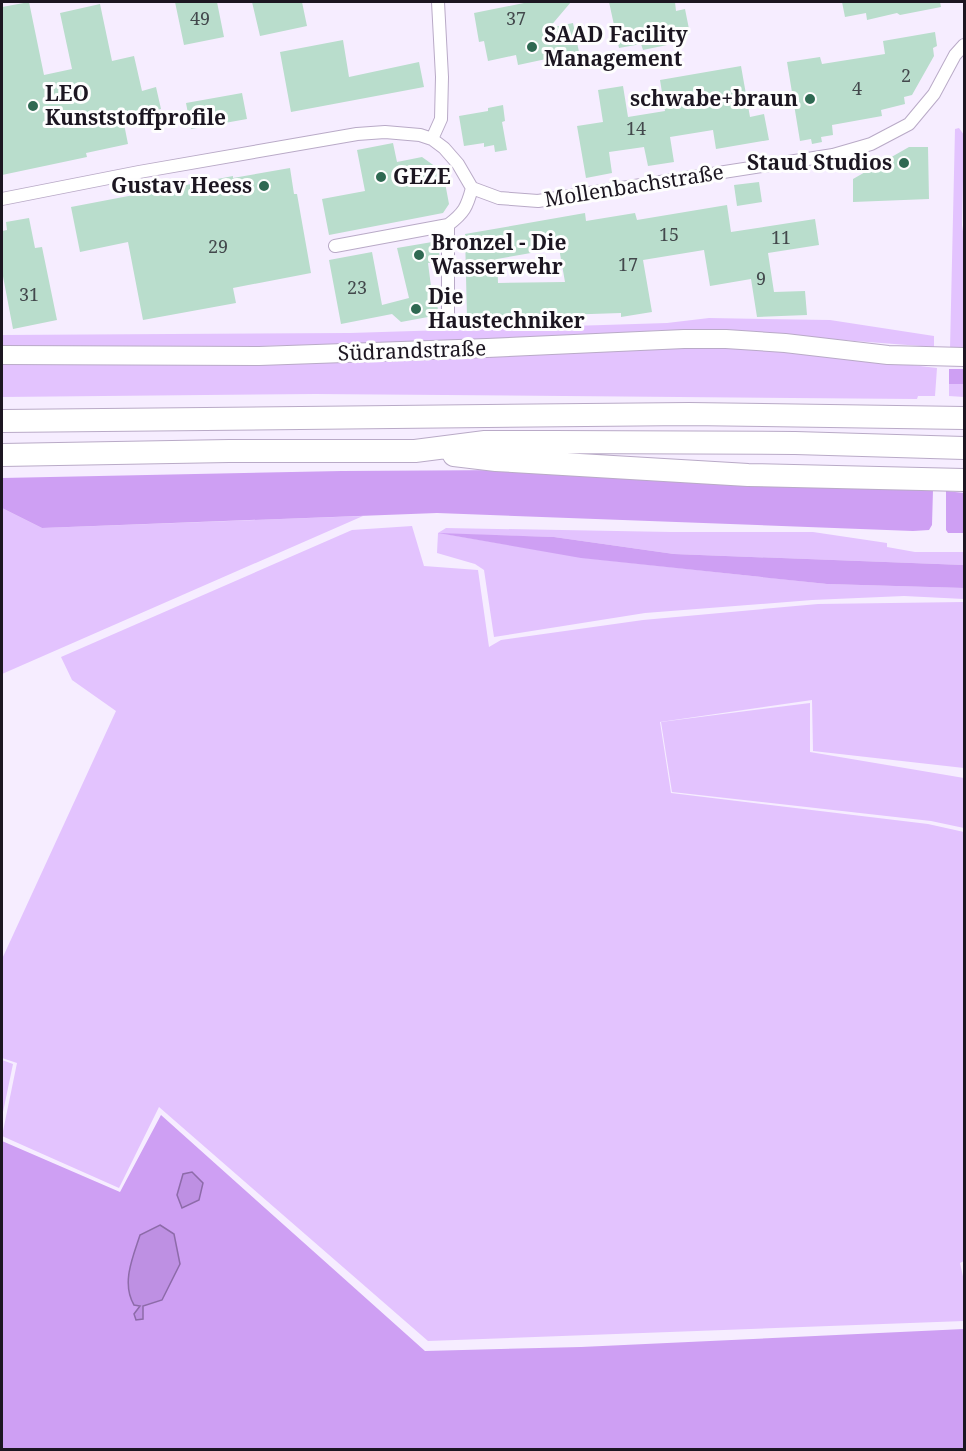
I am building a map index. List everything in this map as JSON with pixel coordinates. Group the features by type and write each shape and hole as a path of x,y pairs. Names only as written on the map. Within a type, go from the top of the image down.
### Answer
{"highway":[{"path":"2,421 689,414 964,418"},
{"path":"415,451 485,442 795,443 964,448"},
{"path":"2,455 229,450 415,451 496,460 748,475 964,480"}],"main road":[{"name":"Südrandstraße","path":"2,355 259,356 726,339 785,343 888,355 964,357"}],"street":[{"path":"432,139 441,119 442,77 438,2"},
{"name":"Mollenbachstraße","path":"472,188 499,198 538,201 833,155 871,144 909,124 934,94 955,55 964,45"},
{"path":"2,199 140,171 357,134 385,132 420,135 432,139 444,148 458,164 472,188 466,207 460,216 448,225 335,246"},
{"path":"448,225 448,315"}],"shaded area":[{"path":"959,128 964,135 962,225 964,348 950,349 955,129"},
{"path":"709,318 830,320 934,336 934,347 709,330 227,347 2,346 2,335 350,333 667,323"},
{"path":"715,346 793,351 937,368 935,396 918,396 917,399 315,394 2,397 2,360"},
{"path":"949,369 964,369 964,384 949,384"},
{"path":"949,384 964,384 964,397 949,396"},
{"path":"522,470 933,490 932,525 929,530 913,531 437,513 42,528 2,508 2,478"},
{"path":"946,491 964,493 964,533 948,533 946,530"},
{"path":"2,508 42,528 363,516 2,674"},
{"path":"412,526 424,566 478,570 489,647 501,640 643,620 818,604 964,602 964,768 813,751 812,700 660,722 671,793 928,824 964,832 964,1261 960,1263 964,1281 964,1321 428,1341 159,1107 119,1188 2,1136 17,1063 2,1058 2,959 116,711 72,680 61,657 352,530"},
{"path":"446,528 813,532 887,543 887,547 915,552 964,552 964,565 674,554 554,537 445,534 586,558 827,584 964,588 964,599 904,596 812,600 645,613 494,637 484,570 475,564 437,553 438,533"},
{"path":"438,533 554,537 674,554 964,565 964,588 827,584 581,558"},
{"path":"810,703 810,752 964,778 964,828 931,821 672,792 661,722"},
{"path":"2,1060 13,1064 2,1117"},
{"path":"161,1115 425,1351 581,1347 964,1329 964,1449 2,1449 2,1141 120,1192"},
{"path":"192,1172 203,1183 199,1200 182,1208 177,1195 183,1174"},
{"path":"160,1225 174,1234 180,1264 162,1300 143,1306 143,1319 136,1320 134,1314 140,1306 134,1305 128,1288 132,1261 140,1235"}],"building":[{"path":"29,2 44,75 72,69 60,13 100,4 112,61 134,56 142,91 156,87 161,109 146,112 148,119 124,124 128,144 86,153 87,157 2,175 2,7"},
{"path":"175,2 217,2 224,37 184,45"},
{"path":"252,2 302,2 307,26 260,36"},
{"path":"529,2 571,2 549,28 573,23 579,52 518,65 516,55 488,61 484,41 479,42 474,13"},
{"path":"609,2 675,2 676,11 685,9 690,34 666,39 667,45 643,50 641,44 619,48"},
{"path":"842,2 940,2 941,7 867,20 866,13 845,17"},
{"path":"935,32 937,46 933,48 934,56 912,95 904,97 905,104 881,110 882,116 832,125 833,135 821,137 822,142 812,144 811,139 800,141 787,62 820,57 822,64 885,54 883,41"},
{"path":"343,40 349,77 419,62 424,87 291,112 280,52"},
{"path":"741,66 750,117 764,114 769,140 716,149 713,130 670,137 674,162 648,166 644,147 609,152 612,173 586,178 577,126 603,122 598,90 623,86 628,117 665,111 660,80"},
{"path":"242,93 247,119 191,129 186,103"},
{"path":"503,105 505,121 502,122 507,150 495,152 494,145 484,147 484,143 464,146 459,116 488,111 488,108"},
{"name":"GEZE","path":"393,143 397,162 422,157 443,172 449,204 443,213 329,235 322,199 365,191 357,150"},
{"name":"Staud Studios","path":"909,147 928,147 929,199 853,202 853,179"},
{"path":"290,168 311,273 233,288 236,303 143,320 128,242 80,252 71,207 233,176 233,178"},
{"path":"759,182 762,202 737,206 734,185"},
{"path":"727,205 731,232 815,219 819,245 768,253 774,292 805,291 807,315 757,317 751,279 710,286 704,250 643,260 652,312 621,317 621,313 467,318 465,234 585,213 586,221 635,213 637,220","holes":["559,248 565,282 498,283 497,259"]},
{"path":"29,218 35,248 42,247 57,320 13,329 2,271 2,231 7,230 6,222"},
{"path":"438,241 440,261 428,263 432,294 435,294 439,315 401,322 392,314 341,324 329,260 372,252 382,305 409,298 397,248"}],"place":[{"name":"SAAD Facility Management","path":"532,47"},
{"name":"schwabe+braun","path":"810,99"},
{"name":"LEO Kunststoffprofile","path":"33,106"},
{"name":"Staud Studios","path":"904,163"},
{"name":"GEZE","path":"381,177"},
{"name":"Gustav Heess","path":"264,186"},
{"name":"Bronzel - Die Wasserwehr","path":"419,255"},
{"name":"Die Haustechniker","path":"416,309"}]}
